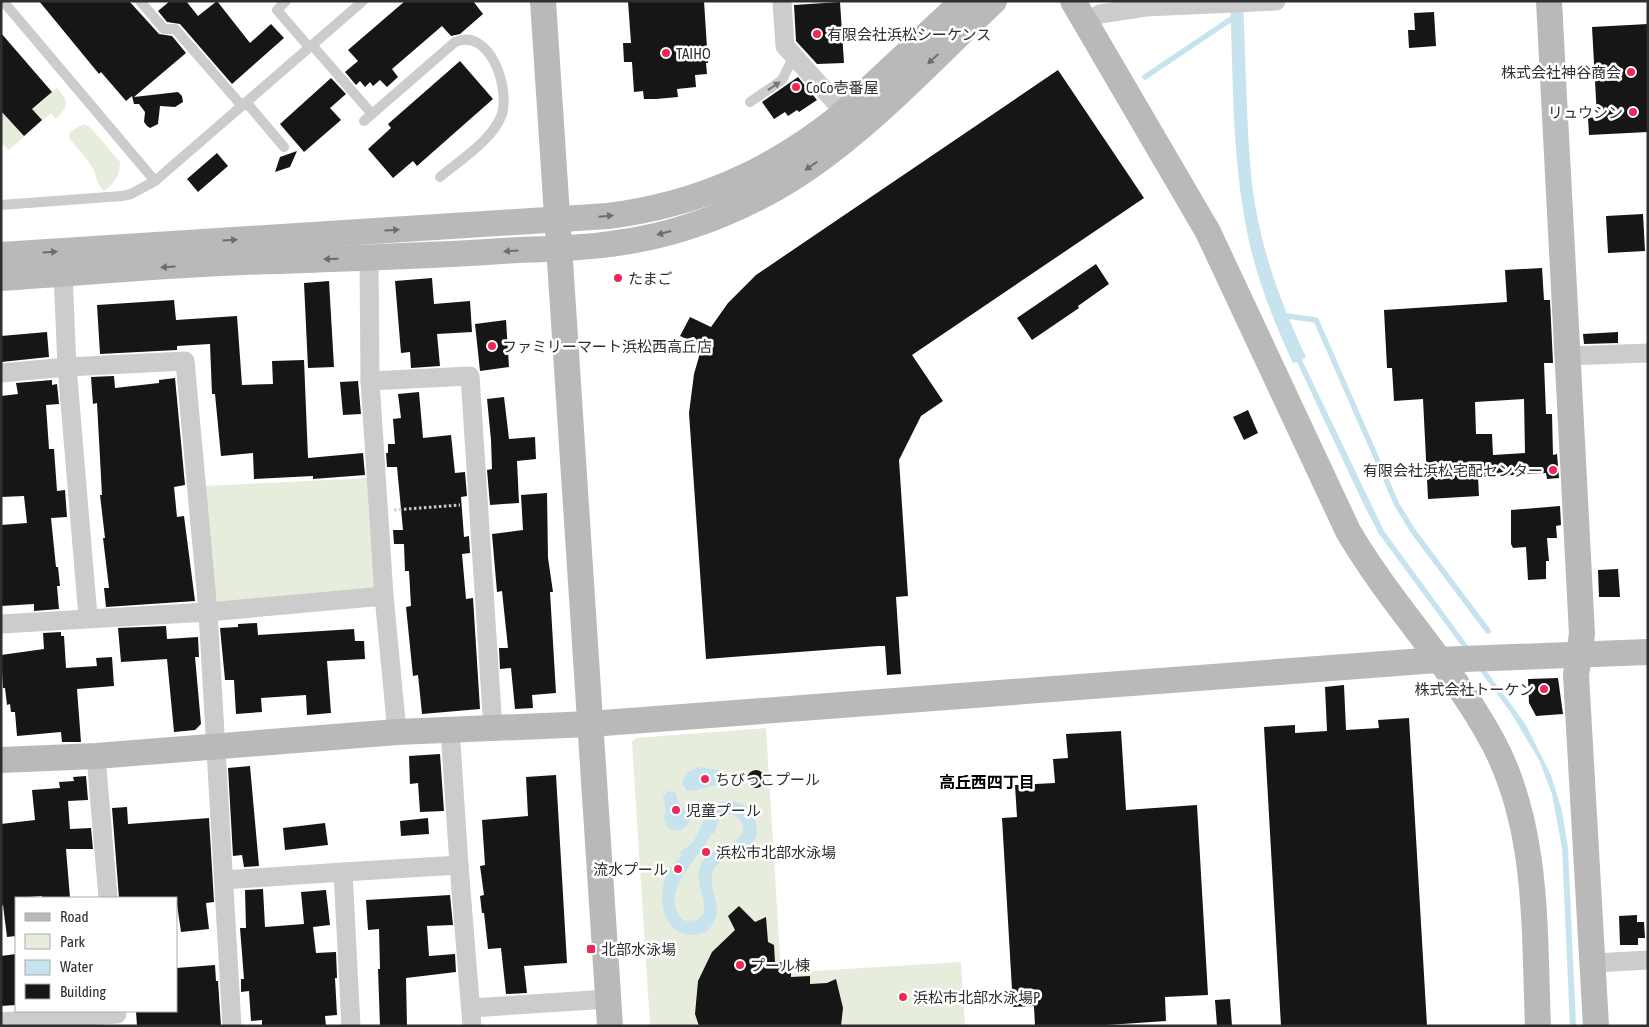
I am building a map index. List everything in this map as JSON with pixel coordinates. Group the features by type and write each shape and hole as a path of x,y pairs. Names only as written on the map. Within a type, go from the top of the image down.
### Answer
{"street":[{"path":"543,1 610,1026"},
{"path":"782,1 785,46 844,112"},
{"path":"1,255 558,219 636,212 691,200 717,190 780,160 816,136 962,1"},
{"path":"1,278 273,261 369,259 559,248 609,244 668,232 724,213 778,187 828,154 851,135 994,1"},
{"path":"1080,12 1100,14 1146,7 1276,1"},
{"path":"1549,1 1582,634 1576,675 1594,963 1596,1026"},
{"path":"1080,12 1208,232 1348,531 1368,563 1448,659 1494,745 1510,780 1521,816 1531,873 1538,1026"},
{"path":"369,259 370,381 384,596 397,732"},
{"path":"63,274 67,367 88,617"},
{"path":"1567,356 1648,353"},
{"path":"1,374 67,367 186,361 208,612 214,746 232,1026"},
{"path":"370,381 470,376 493,729"},
{"path":"1,624 88,617 208,612 384,596"},
{"path":"1,760 96,756 397,732 590,724 1448,659 1648,652"},
{"path":"450,730 472,1017 608,998"},
{"path":"96,756 108,897"},
{"path":"224,880 459,864"},
{"path":"342,872 350,1026"},
{"path":"1594,963 1648,960"},
{"path":"1,1022 117,1017"}],"lane":[{"path":"140,1 164,29 175,29 284,147"},
{"path":"286,1 277,10 311,46 368,118 455,42 465,38 472,39 482,47 499,71 504,100 502,115 486,138 440,176"},
{"path":"1,205 122,196 155,181 363,1"},
{"path":"8,3 155,181"},
{"path":"750,102 782,80 790,64"}],"path":[{"path":"379,511 478,504"}],"green space":[{"path":"57,88 64,96 66,104 60,114 56,119 51,113 9,150 1,142 1,111 14,125"},
{"path":"83,124 90,127 120,162 116,179 104,191 92,167 69,138 70,132"},
{"path":"371,478 380,592 215,603 203,486"},
{"name":"浜松市北部水泳場","path":"766,728 781,973 961,962 965,1026 650,1026 632,742 636,738"}],"water":[{"path":"1230,1 1243,1 1248,138 1255,206 1265,251 1279,294 1306,357 1302,360 1384,531 1526,725 1551,775 1562,811 1568,848 1576,1026 1570,1026 1562,848 1552,794 1539,760 1511,713 1379,534 1297,362 1293,363 1263,291 1252,253 1240,189 1234,108"},
{"name":"ちびっこプール","path":"698,767 721,770 727,775 727,780 720,784 687,791 682,783 685,774"},
{"name":"児童プール","path":"668,791 675,792 679,803 688,814 690,820 680,831 669,829 663,819 666,810 663,796"},
{"name":"流水プール","path":"728,800 737,802 751,811 757,830 755,839 745,850 715,867 712,883 717,914 713,923 706,932 694,935 684,934 676,930 669,923 665,915 662,905 664,883 671,868 681,856 680,852 692,843 708,812 719,803","holes":["729,814 742,822 743,832 733,842 713,852 702,862 698,875 704,902 704,913 698,920 685,921 677,911 675,900 677,888 711,834 715,833 719,818"]}],"building":[{"path":"39,1 129,1 159,34 172,36 186,53 134,97 178,92 182,96 183,102 175,107 160,106 158,124 150,128 147,126 144,122 145,112 139,104 134,104 132,96 126,101 101,72 99,74"},
{"path":"170,1 186,1 198,16 217,1 250,43 271,24 284,38 232,84 180,24 167,22 158,11"},
{"path":"405,1 473,1 483,14 460,34 451,36 442,26 392,69 398,77 387,87 380,80 373,86 370,82 365,87 360,81 356,85 345,72 358,61 348,50"},
{"name":"TAIHO","path":"628,1 704,1 707,74 695,75 696,87 677,89 678,97 656,99 644,99 643,91 634,92 632,62 624,62 623,43 631,43"},
{"path":"840,2 844,63 817,64 796,41 794,5"},
{"path":"1434,12 1436,46 1409,48 1408,30 1415,30 1414,13"},
{"path":"1648,24 1648,132 1589,135 1588,118 1597,117 1592,27"},
{"path":"1,33 52,92 32,109 42,120 24,136 1,111"},
{"path":"460,61 493,99 417,166 413,161 393,178 368,149 391,128 388,124"},
{"path":"1058,70 1144,198 912,355 943,401 921,416 899,460 908,596 896,597 901,674 887,675 885,646 706,659 689,413 694,374 702,346 680,336 690,317 711,327 728,303 756,275"},
{"name":"CoCo壱番屋","path":"798,77 817,100 799,112 797,110 788,116 785,112 774,119 762,102"},
{"path":"331,78 346,94 330,108 341,120 304,152 280,124"},
{"path":"297,151 290,167 275,172 280,157"},
{"path":"217,153 228,166 198,192 187,179"},
{"path":"1643,214 1645,251 1608,253 1606,216"},
{"path":"1096,264 1109,284 1078,306 1079,308 1032,340 1017,318"},
{"path":"1542,268 1544,300 1550,300 1553,363 1544,363 1546,414 1552,414 1553,455 1557,454 1559,478 1547,479 1546,473 1478,477 1479,496 1428,499 1423,399 1394,401 1392,368 1387,368 1384,310 1507,302 1505,270","holes":["1524,399 1525,453 1493,455 1492,434 1476,434 1475,402"]},
{"path":"432,278 434,304 470,301 472,332 437,334 440,366 411,368 410,352 401,353 395,281"},
{"path":"329,281 334,367 308,368 304,283"},
{"path":"174,300 176,320 237,316 242,385 273,384 272,361 304,360 308,458 363,453 365,475 313,479 313,476 254,479 253,453 221,456 215,394 212,394 210,344 177,346 177,350 100,354 97,305"},
{"name":"ファミリーマート浜松西高丘店","path":"506,320 509,367 480,371 475,324"},
{"path":"47,332 49,357 1,362 1,336"},
{"path":"1618,332 1618,343 1584,344 1583,334"},
{"path":"114,376 115,388 159,383 159,380 175,378 185,485 174,487 177,517 184,516 195,601 106,607 104,588 109,588 100,495 102,495 97,403 93,404 91,377"},
{"path":"52,380 52,385 57,384 59,404 46,405 49,449 54,449 57,491 65,490 67,517 51,518 60,586 57,586 59,609 34,611 34,604 1,606 1,525 27,523 24,496 1,497 1,396 18,394 16,383"},
{"path":"358,381 361,414 343,415 340,382"},
{"path":"419,392 423,438 451,435 455,473 465,472 467,496 461,497 464,537 469,536 470,553 462,554 466,599 473,598 480,709 422,714 418,675 413,676 406,607 411,606 409,571 405,571 404,544 394,544 393,530 403,530 397,467 387,467 386,453 388,453 388,444 395,444 393,419 401,418 398,394"},
{"path":"504,397 509,439 535,437 536,459 517,461 519,503 490,505 487,470 492,469 487,399"},
{"path":"1248,410 1258,433 1244,440 1233,417"},
{"path":"547,493 548,558 553,592 550,592 556,693 532,695 533,708 515,709 511,668 500,669 499,648 508,648 502,591 497,592 492,534 523,530 521,495"},
{"path":"1560,506 1561,525 1556,526 1557,538 1547,538 1549,561 1546,561 1546,579 1528,580 1526,547 1513,548 1511,544 1511,510"},
{"path":"1618,569 1620,597 1599,597 1598,570"},
{"path":"257,623 258,635 354,629 355,641 364,641 365,659 327,661 331,713 307,715 306,695 261,698 262,712 236,714 234,680 225,680 220,628 238,627 238,624"},
{"path":"166,626 167,639 198,637 199,657 195,657 201,724 195,730 174,732 167,659 121,662 118,628"},
{"path":"61,632 61,636 64,636 66,668 97,666 96,658 112,657 114,686 77,689 81,742 62,742 61,732 17,736 15,712 11,712 10,704 7,705 5,688 3,688 1,655 44,649 43,633"},
{"path":"1558,678 1563,714 1536,716 1529,703 1528,679"},
{"path":"1344,685 1346,730 1379,728 1378,720 1409,718 1427,1026 1281,1026 1264,727 1295,725 1295,733 1327,731 1325,687"},
{"path":"1121,731 1126,810 1197,805 1208,995 1165,997 1166,1021 1093,1026 1035,1026 1034,1006 1013,1007 1002,818 1017,817 1015,785 1055,783 1053,759 1068,758 1066,734"},
{"path":"440,754 444,811 420,812 418,783 410,784 409,756"},
{"path":"250,766 259,866 244,867 242,855 233,856 228,768"},
{"path":"756,770 764,775 765,779 760,787 756,788 748,783 747,779 752,771"},
{"path":"556,775 567,963 524,966 527,993 506,994 501,948 488,949 484,913 482,913 480,896 484,895 480,866 485,865 482,820 528,816 526,777"},
{"path":"86,776 88,800 68,801 70,829 91,828 93,849 66,849 70,897 15,897 15,936 7,937 3,905 1,906 1,824 35,820 32,790 60,788 59,782 74,781 73,777"},
{"path":"127,807 128,824 209,818 214,902 206,903 209,929 181,932 178,897 119,897 112,808"},
{"path":"428,818 429,834 401,836 400,821"},
{"path":"325,823 328,845 285,850 283,828"},
{"path":"263,889 265,927 304,924 301,892 326,890 330,925 313,927 316,953 336,952 337,1015 325,1016 326,1026 262,1026 262,1020 251,1021 249,991 241,992 241,979 244,979 240,928 246,928 245,890"},
{"path":"450,895 453,925 427,926 429,956 455,954 456,972 406,978 407,1026 380,1026 379,929 368,930 366,900"},
{"name":"プール棟","path":"739,906 755,922 766,917 768,942 774,945 775,962 791,962 791,977 810,976 810,984 827,983 836,979 843,1008 841,1026 699,1026 695,1014 698,981 712,952 735,930 728,916"},
{"path":"1637,915 1637,922 1644,922 1645,938 1638,938 1638,945 1620,945 1619,916"},
{"path":"15,954 15,1005 1,1006 1,956"},
{"path":"215,965 221,1026 137,1026 136,1012 178,1012 178,968"},
{"path":"1230,999 1232,1026 1217,1026 1215,1000"}],"waterway":[{"path":"1145,77 1237,15"},
{"path":"1280,315 1316,320 1397,505 1413,531 1488,631"}],"place":[{"name":"有限会社浜松シーケンス","path":"817,34"},
{"name":"TAIHO","path":"666,53"},
{"name":"株式会社神谷商会","path":"1631,72"},
{"name":"CoCo壱番屋","path":"796,87"},
{"name":"リュウシン","path":"1633,112"},
{"name":"たまご","path":"618,278"},
{"name":"ファミリーマート浜松西高丘店","path":"492,346"},
{"name":"有限会社浜松宅配センター","path":"1553,470"},
{"name":"株式会社トーケン","path":"1544,689"},
{"name":"ちびっこプール","path":"705,779"},
{"name":"児童プール","path":"676,810"},
{"name":"浜松市北部水泳場","path":"706,852"},
{"name":"流水プール","path":"678,869"},
{"name":"北部水泳場","path":"591,949"},
{"name":"プール棟","path":"740,965"},
{"name":"浜松市北部水泳場P","path":"903,997"}],"district":[{"name":"高丘西四丁目","path":"987,782"}]}
